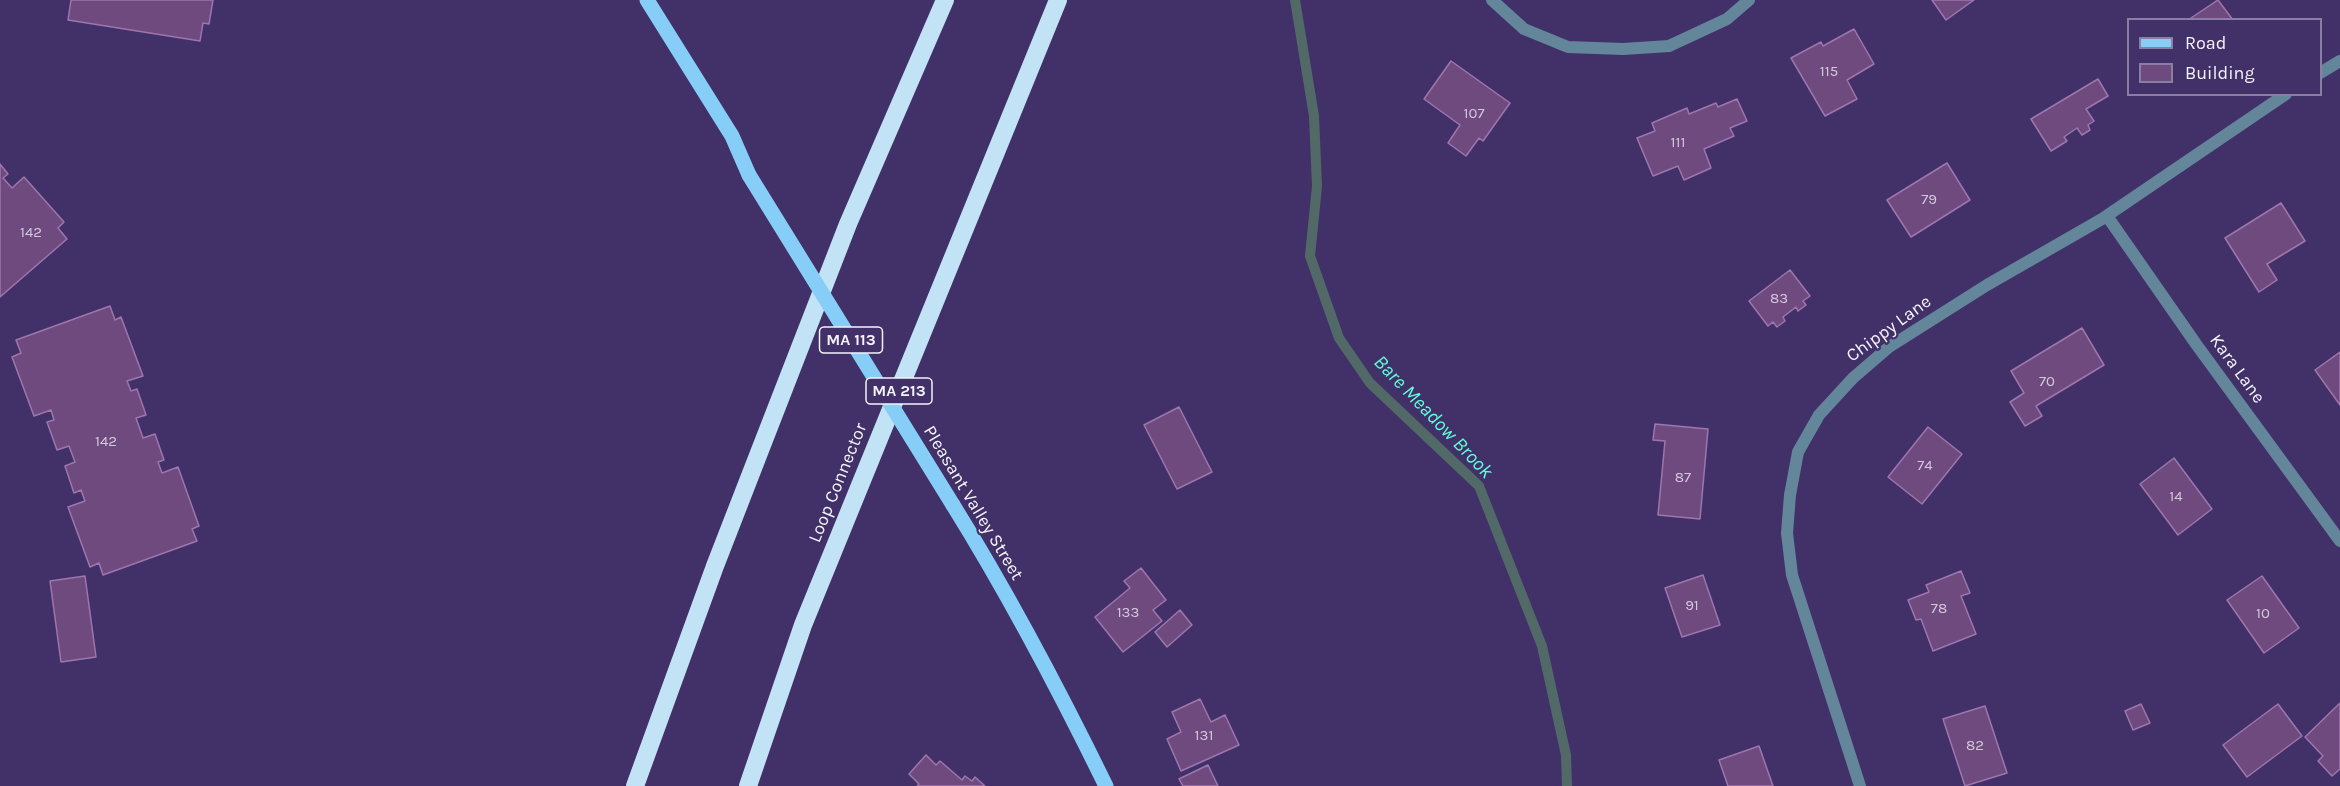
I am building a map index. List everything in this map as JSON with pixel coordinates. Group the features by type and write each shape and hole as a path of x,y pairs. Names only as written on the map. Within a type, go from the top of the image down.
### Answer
{"highway":[{"path":"635,786 715,566 848,224 945,0"},
{"name":"Loop Connector","path":"748,786 803,625 1058,0"}],"main road":[{"name":"Pleasant Valley Street","path":"647,0 732,136 749,175 986,559 1076,725 1106,786"}],"street":[{"path":"1492,0 1524,29 1568,47 1623,49 1669,46 1727,19 1749,0"},
{"path":"2322,72 2340,61"},
{"name":"Chippy Lane","path":"1860,786 1792,575 1787,533 1790,495 1798,452 1819,415 1852,378 1889,347 1987,285 2107,216 2283,96"},
{"name":"Kara Lane","path":"2107,216 2210,363 2340,541"}],"building":[{"path":"71,0 213,0 209,24 203,23 200,41 68,20"},
{"path":"1932,0 1974,0 1946,20"},
{"path":"2218,0 2232,18 2191,18"},
{"path":"1854,29 1874,64 1847,80 1857,99 1825,116 1791,58 1821,42 1823,46"},
{"path":"1451,61 1510,103 1483,141 1479,138 1466,156 1448,143 1460,125 1424,99"},
{"path":"2098,79 2108,96 2086,109 2094,121 2088,125 2090,130 2082,135 2077,128 2064,137 2067,141 2051,151 2031,119"},
{"path":"1737,99 1747,121 1730,128 1734,136 1704,149 1711,168 1684,180 1678,166 1653,176 1637,138 1655,131 1652,123 1687,108 1689,114 1716,103 1718,107"},
{"path":"1947,163 1970,200 1911,237 1887,200"},
{"path":"0,164 8,174 3,178 12,188 24,177 64,222 58,228 67,239 0,297"},
{"path":"2281,203 2305,241 2267,264 2277,280 2259,292 2225,238"},
{"path":"1790,270 1810,296 1803,301 1806,305 1798,311 1796,307 1783,317 1785,321 1777,327 1773,322 1768,326 1749,301"},
{"path":"110,306 115,320 121,317 143,376 127,381 131,391 137,389 146,415 136,418 143,438 155,434 164,460 158,462 162,473 178,467 199,526 192,529 197,541 103,575 99,563 90,567 68,507 85,501 81,490 74,493 65,466 75,462 69,446 57,450 47,422 54,420 51,410 34,416 12,357 21,353 16,340"},
{"path":"2082,328 2104,365 2036,406 2042,416 2025,426 2010,402 2024,393 2011,371"},
{"path":"2340,352 2340,405 2315,370"},
{"path":"1179,407 1212,472 1177,489 1144,425"},
{"path":"1655,424 1708,429 1700,519 1658,515 1665,441 1653,440"},
{"path":"1928,427 1962,454 1922,504 1888,477"},
{"path":"2174,458 2212,509 2178,535 2140,484"},
{"path":"1141,568 1166,600 1153,610 1162,621 1123,652 1095,617 1130,588 1124,581"},
{"path":"1961,571 1970,593 1961,596 1976,634 1933,651 1921,619 1916,620 1908,600 1929,592 1926,585"},
{"path":"1703,575 1720,625 1682,637 1665,588"},
{"path":"85,576 96,657 61,662 50,581"},
{"path":"2262,576 2299,628 2264,653 2227,600"},
{"path":"1180,610 1192,625 1167,647 1155,632"},
{"path":"1200,699 1211,722 1225,715 1239,745 1181,771 1167,739 1181,732 1172,712"},
{"path":"2340,703 2340,769 2332,776 2318,761 2323,756 2305,737"},
{"path":"2141,704 2150,723 2133,730 2125,711"},
{"path":"2278,704 2302,736 2247,777 2223,745"},
{"path":"1985,706 2007,773 1965,786 1943,719"},
{"path":"1759,746 1773,786 1728,786 1719,760"},
{"path":"926,755 936,765 940,761 962,780 965,776 972,781 975,777 985,786 917,786 919,784 909,774"},
{"path":"1208,765 1218,786 1183,786 1179,779"}],"waterway":[{"name":"Bare Meadow Brook","path":"1295,0 1314,116 1317,186 1310,256 1339,338 1370,383 1479,486 1542,646 1566,755 1567,786"}]}
